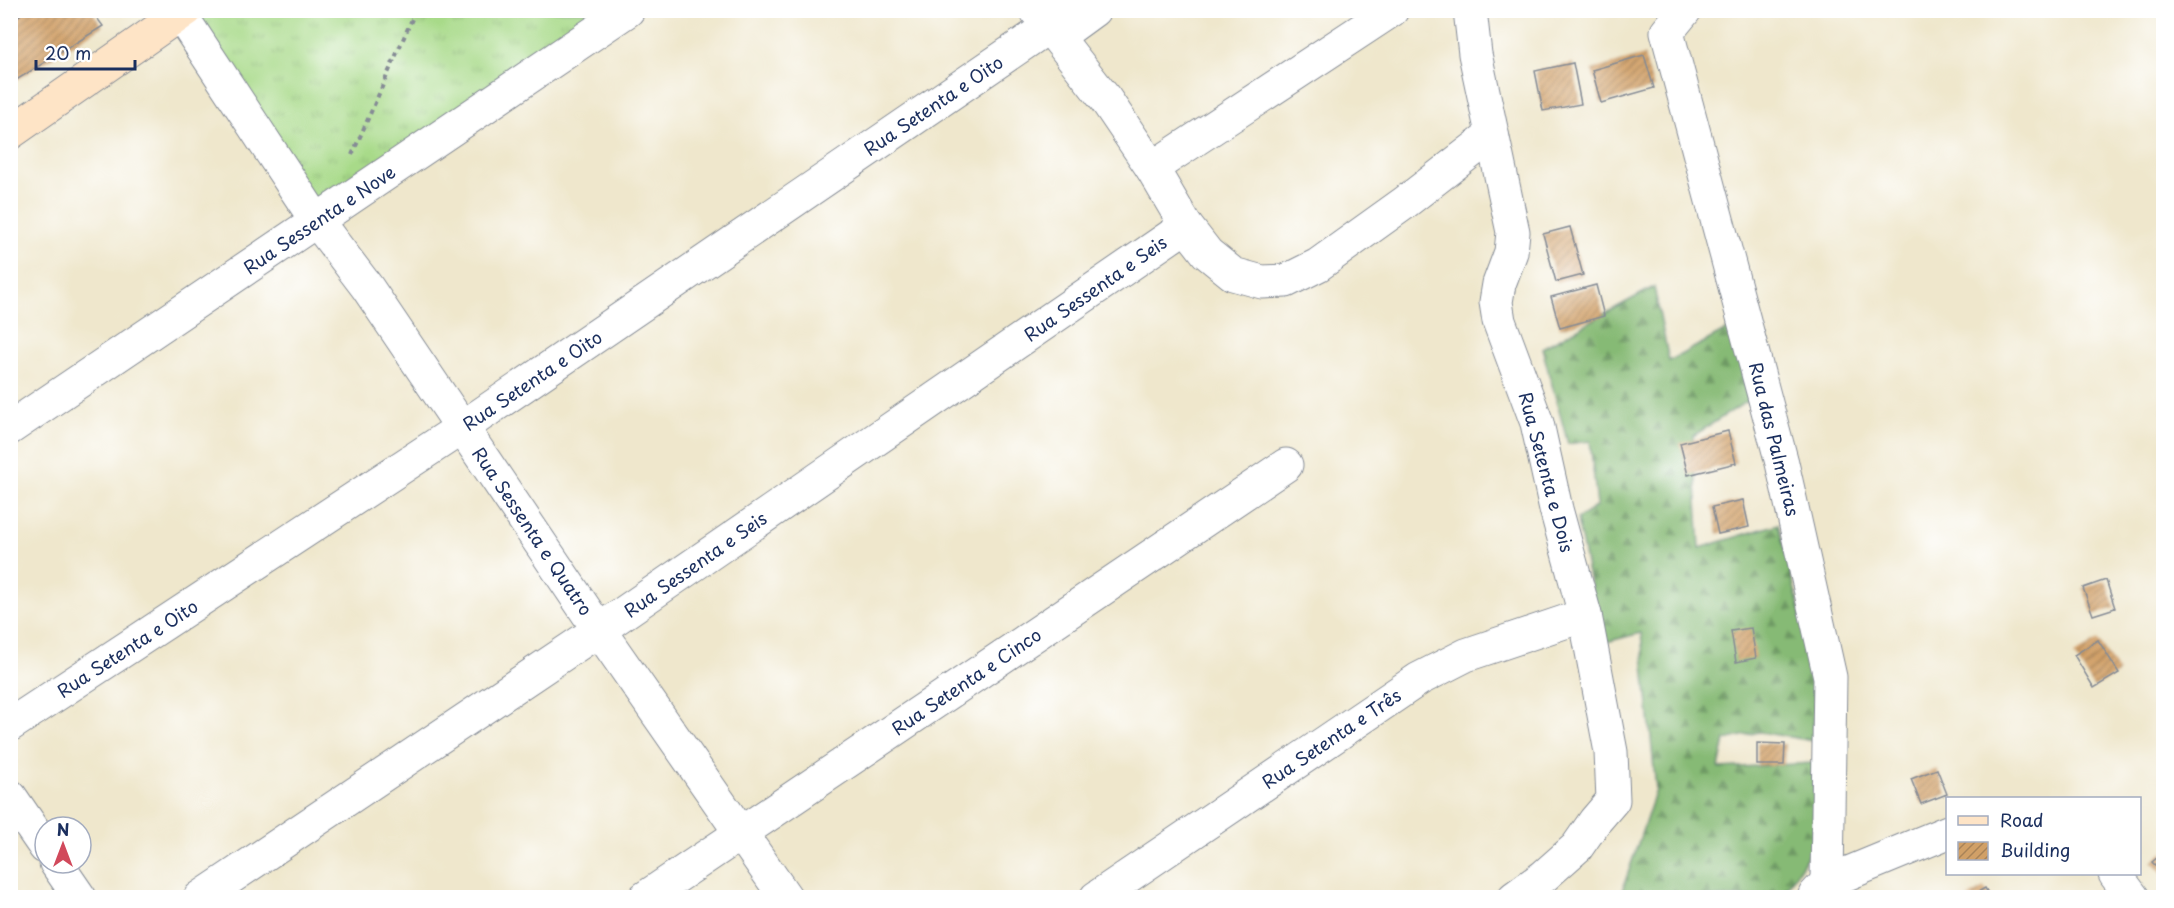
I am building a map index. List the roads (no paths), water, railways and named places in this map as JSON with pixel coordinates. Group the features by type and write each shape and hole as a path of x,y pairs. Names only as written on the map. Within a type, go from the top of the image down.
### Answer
{"street":[{"name":"Rua Sessenta e Nove","path":"10,428 628,10"},
{"name":"Rua Setenta e Oito","path":"10,725 463,428 1047,25 1094,10"},
{"path":"1152,168 1392,10"},
{"name":"Rua Setenta e Dois","path":"1470,10 1475,54 1513,232 1511,252 1499,284 1496,302 1499,321 1537,423 1556,509 1585,615 1611,752 1612,800 1577,847 1544,877 1514,897"},
{"name":"Rua das Palmeiras","path":"1685,10 1667,32 1782,463 1830,677 1820,890"},
{"name":"Rua Sessenta e Quatro","path":"183,12 316,220 367,287 599,630 786,897"},
{"path":"10,133 183,12"},
{"path":"1047,25 1106,100 1152,168 1186,226 1207,253 1233,274 1262,282 1286,281 1318,265 1403,204 1492,135"},
{"name":"Rua Sessenta e Seis","path":"201,897 599,630 1186,226"},
{"name":"Rua Setenta e Cinco","path":"645,897 1286,465"},
{"name":"Rua Setenta e Três","path":"1096,897 1419,679 1466,655 1585,615"},
{"path":"10,796 33,830"},
{"path":"1820,890 1946,832"},
{"path":"64,875 80,897"},
{"path":"2116,875 2133,897"}]}
